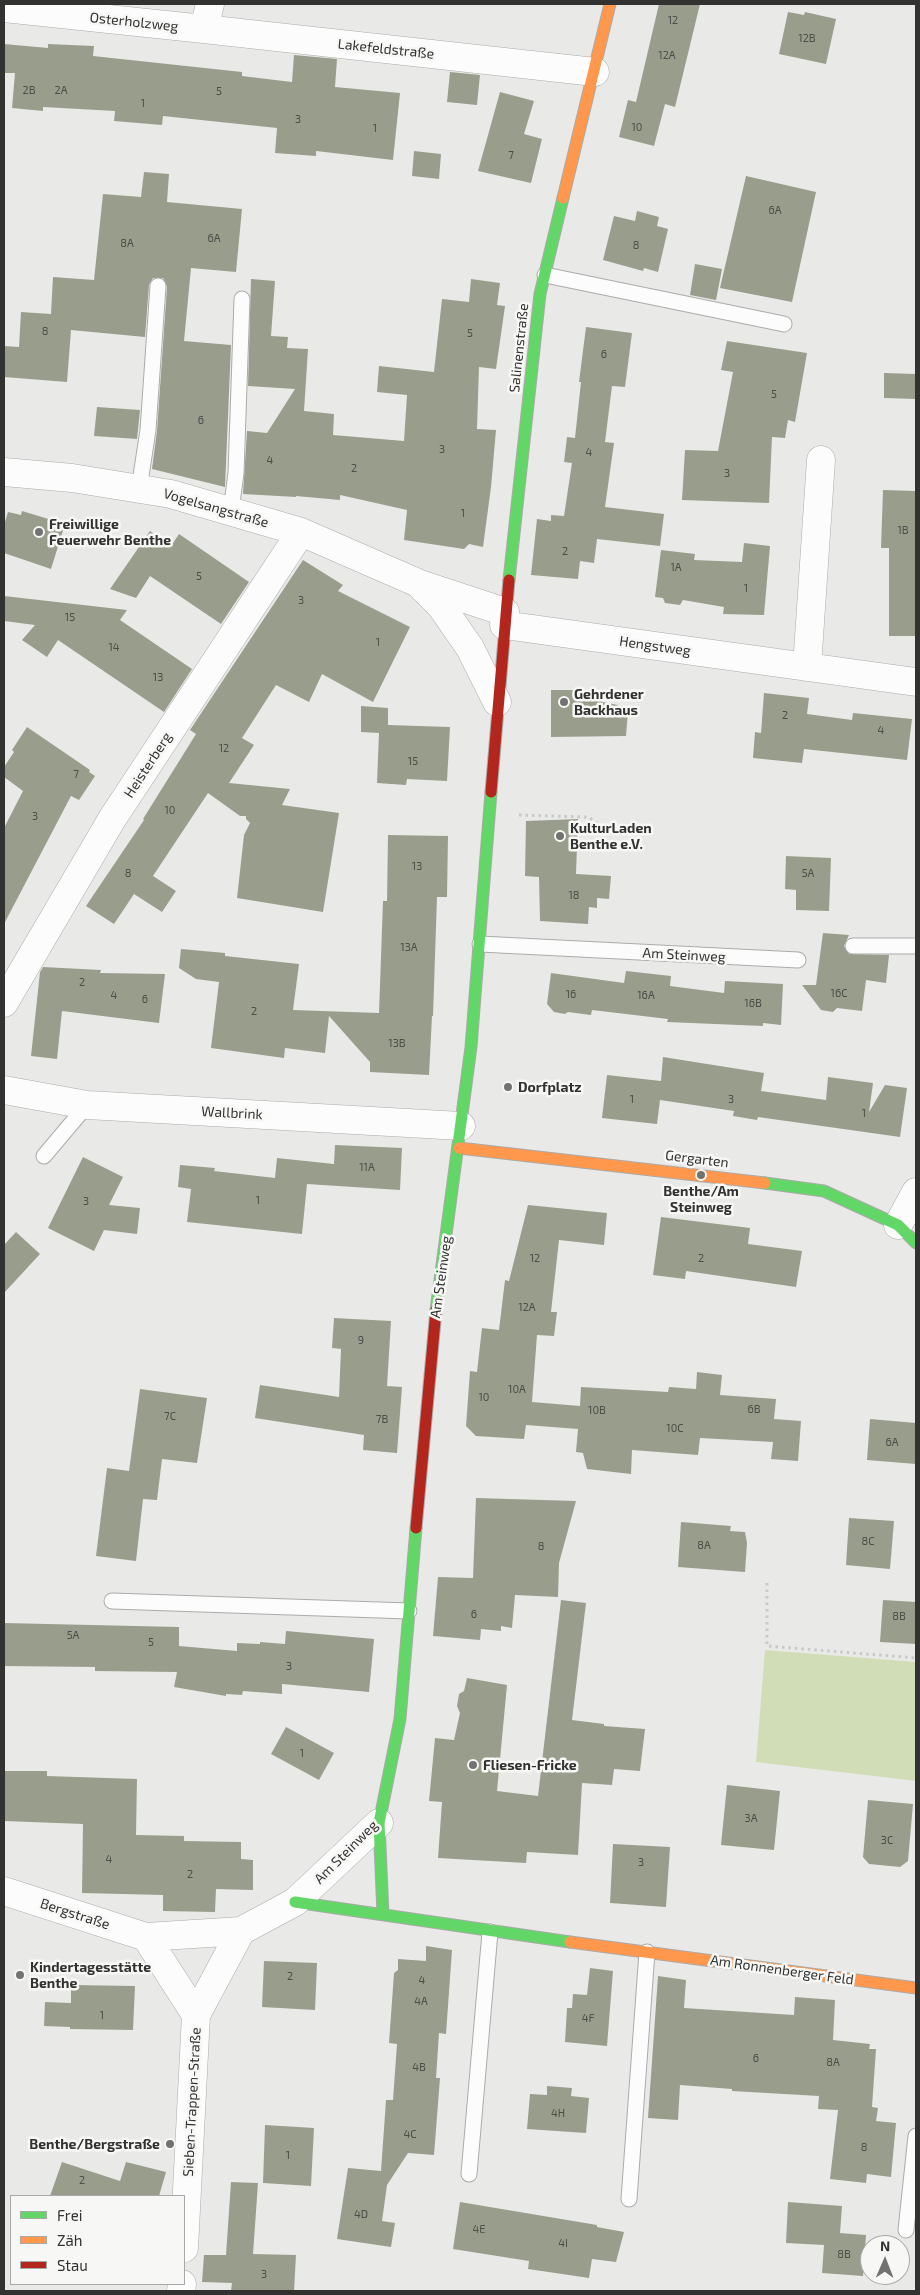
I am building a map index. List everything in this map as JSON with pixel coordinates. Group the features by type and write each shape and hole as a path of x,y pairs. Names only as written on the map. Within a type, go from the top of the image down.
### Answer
{"street":[{"name":"Salinenstraße","path":"497,702 504,618 540,294 610,4"},
{"name":"Osterholzweg","path":"4,8 207,16"},
{"name":"Lakefeldstraße","path":"207,16 595,72"},
{"path":"807,667 821,460"},
{"name":"Vogelsangstraße","path":"4,472 72,478 171,494 301,532 504,618"},
{"name":"Heisterberg","path":"4,1003 112,819 301,532"},
{"name":"Vogelsangstraße","path":"418,583 441,606 470,648 497,702"},
{"name":"Hengstweg","path":"504,618 807,667 916,682"},
{"name":"Am Steinweg","path":"241,1932 295,1902 379,1823 400,1719 431,1351 460,1137 480,944 497,702"},
{"name":"Wallbrink","path":"4,1090 86,1105 460,1137"},
{"name":"Gergarten","path":"460,1137 701,1175 824,1191 907,1234"},
{"path":"907,1234 916,1192"},
{"path":"379,1823 383,1914"},
{"name":"Bergstraße","path":"4,1891 146,1937 241,1932"},
{"name":"Am Ronnenberger Feld","path":"295,1902 383,1914 490,1932 916,1988"},
{"path":"146,1937 196,2015 241,1932"},
{"name":"Sieben-Trappen-Straße","path":"185,2229 196,2015"}],"lane":[{"path":"545,275 735,312 784,324"},
{"path":"139,489 148,430 158,286"},
{"path":"231,512 236,473 242,299"},
{"name":"Am Steinweg","path":"480,944 798,960"},
{"path":"853,946 916,946"},
{"path":"44,1156 86,1105"},
{"path":"112,1601 409,1611"},
{"path":"469,2174 490,1932"},
{"path":"629,2198 647,1952"},
{"path":"906,2230 916,2136"}],"path":[{"path":"511,814 588,817 596,822 597,828"},
{"path":"768,1583 767,1646 916,1658"}],"green space":[{"path":"765,1650 916,1662 916,1781 756,1762"}],"building":[{"path":"659,4 700,4 675,107 665,104 654,146 619,137 628,100 636,102"},
{"path":"788,12 804,15 805,12 836,19 826,64 779,54"},
{"path":"4,44 48,48 48,44 94,46 93,56 242,72 242,76 292,82 294,55 337,59 335,87 400,93 393,160 316,151 316,156 275,153 277,128 163,116 162,125 114,121 115,111 43,107 43,111 12,108 15,73 4,73"},
{"path":"450,72 480,75 477,105 447,102"},
{"path":"500,92 534,101 524,134 542,139 531,183 478,171"},
{"path":"414,151 441,154 439,179 412,176"},
{"path":"144,172 169,174 167,202 242,209 236,272 191,268 184,341 231,345 225,487 152,469 157,431 167,287 163,278 153,278 149,285 145,337 71,330 67,382 4,377 4,346 19,347 21,312 51,314 53,277 94,280 103,194 141,197"},
{"path":"746,176 816,192 792,302 720,288"},
{"path":"637,211 659,217 657,226 668,229 658,272 644,268 643,271 603,260 614,216 635,221"},
{"path":"695,264 722,269 716,300 690,295"},
{"path":"251,279 275,281 271,336 288,337 287,348 308,349 304,411 334,414 333,435 404,441 407,395 377,392 379,366 434,372 442,299 469,302 471,279 500,283 497,305 505,306 496,369 479,367 477,429 496,430 483,547 469,544 464,549 404,540 407,510 340,495 340,500 243,494 247,431 267,433 295,389 248,386"},
{"path":"586,327 632,333 625,387 612,386 605,442 614,443 605,507 664,514 660,546 597,539 594,563 580,561 578,579 531,575 537,519 551,521 551,515 564,516 572,463 564,462 567,437 575,438 581,382 579,382"},
{"path":"727,341 807,353 795,422 788,420 785,438 772,437 769,503 682,500 685,450 718,451 733,372 721,370"},
{"path":"884,373 916,374 916,399 884,398"},
{"path":"97,407 140,410 137,439 94,436"},
{"path":"883,490 916,491 916,636 889,636 889,548 881,548"},
{"name":"Freiwillige Feuerwehr Benthe","path":"22,511 65,524 51,569 4,553 4,525 8,512 21,515"},
{"path":"150,531 171,546 179,534 249,582 221,624 150,576 136,598 110,589"},
{"path":"744,543 770,546 764,615 723,614 724,607 683,600 680,605 665,603 663,598 655,597 661,550 695,554 694,560 742,562"},
{"path":"303,560 343,585 338,591 410,627 373,702 322,674 309,702 276,685 242,738 254,745 229,783 290,789 282,805 339,813 323,912 237,898 244,835 250,823 246,816 240,816 208,793 153,876 176,891 162,912 134,894 114,924 86,906 144,820 196,734 190,730"},
{"path":"4,596 127,610 120,620 192,669 164,712 58,640 47,657 22,640 35,625 4,621"},
{"path":"551,690 602,690 602,702 618,705 618,711 628,711 626,736 551,737"},
{"path":"764,693 809,698 807,714 852,720 853,713 912,719 907,760 804,749 802,763 753,758 755,732 761,733"},
{"path":"361,706 388,708 388,725 450,727 447,781 407,779 406,785 377,783 379,733 361,732"},
{"path":"27,727 90,770 89,772 95,776 79,800 71,796 4,924 4,828 23,791 4,777 4,767 14,752 12,750"},
{"path":"578,819 576,874 611,876 609,899 597,898 597,908 589,907 588,924 540,921 539,877 525,876 526,821"},
{"path":"388,835 448,836 447,897 437,897 429,1075 370,1072 370,1062 329,1016 325,1053 285,1048 284,1058 211,1048 219,982 196,979 179,968 181,949 225,953 225,956 299,964 293,1010 379,1013 383,901 387,901"},
{"path":"786,856 831,858 829,911 796,910 796,890 785,889"},
{"path":"823,933 849,935 844,946 849,954 889,955 886,983 866,980 862,1011 837,1008 833,1012 821,1010 802,985 816,985"},
{"path":"43,967 101,970 100,973 165,974 159,1023 62,1011 57,1059 31,1056 40,972"},
{"path":"626,971 671,976 670,986 724,993 725,981 783,984 781,1025 763,1023 763,1026 667,1022 668,1019 592,1010 591,1015 568,1012 565,1014 554,1012 547,1004 551,973 624,983"},
{"path":"663,1057 764,1073 761,1091 826,1100 828,1077 873,1083 869,1112 885,1085 907,1088 900,1137 758,1117 757,1120 733,1116 734,1111 660,1100 657,1124 602,1118 607,1075 661,1081"},
{"path":"335,1145 402,1148 400,1190 307,1184 302,1234 187,1222 191,1189 178,1187 180,1165 215,1168 214,1171 275,1178 277,1158 334,1164"},
{"path":"83,1157 123,1177 109,1205 140,1208 137,1234 104,1230 94,1251 48,1228"},
{"path":"528,1205 607,1213 604,1245 559,1240 551,1312 557,1312 554,1336 537,1335 532,1402 580,1406 581,1387 668,1392 669,1387 696,1389 697,1372 722,1375 720,1395 776,1399 774,1419 801,1421 798,1461 771,1459 773,1442 700,1438 698,1455 632,1450 631,1474 587,1469 583,1453 576,1452 578,1429 526,1425 524,1439 476,1436 466,1426 470,1371 477,1372 482,1328 499,1330 505,1280 509,1281"},
{"path":"661,1217 750,1228 748,1244 802,1251 796,1287 686,1271 685,1279 653,1275"},
{"path":"16,1232 40,1254 4,1293 4,1245"},
{"path":"334,1318 391,1321 387,1386 402,1387 397,1453 363,1450 364,1435 255,1418 260,1385 339,1397 341,1349 332,1348"},
{"path":"140,1389 207,1398 197,1463 162,1459 157,1500 143,1499 136,1561 96,1556 107,1468 129,1471"},
{"path":"870,1419 916,1423 916,1464 867,1460"},
{"path":"476,1498 576,1501 559,1563 558,1597 515,1595 512,1628 501,1626 501,1631 481,1629 480,1640 433,1636 438,1577 473,1578"},
{"path":"849,1518 894,1521 890,1569 846,1565"},
{"path":"681,1522 731,1526 730,1531 745,1532 747,1543 745,1572 678,1567"},
{"path":"561,1600 586,1603 572,1720 604,1724 604,1726 645,1729 640,1771 614,1769 612,1785 582,1783 578,1855 527,1852 526,1863 438,1858 442,1802 429,1801 435,1738 454,1740 460,1713 457,1706 459,1694 464,1691 467,1678 507,1685 497,1791 538,1796"},
{"path":"883,1600 916,1602 916,1644 880,1642"},
{"path":"4,1623 179,1627 179,1646 237,1651 237,1643 285,1644 286,1631 374,1639 369,1692 282,1684 282,1694 243,1691 242,1695 226,1694 226,1696 174,1687 177,1672 95,1671 95,1667 4,1666"},
{"path":"286,1727 334,1753 319,1780 271,1754"},
{"path":"4,1771 47,1771 47,1776 137,1779 136,1835 184,1836 184,1841 241,1842 241,1859 253,1860 253,1890 216,1889 215,1912 163,1911 163,1895 82,1893 83,1824 4,1821"},
{"path":"727,1785 780,1791 774,1850 721,1845"},
{"path":"868,1800 913,1804 908,1861 900,1867 869,1864 863,1857"},
{"path":"613,1844 670,1847 666,1907 610,1903"},
{"path":"426,1946 452,1950 446,2034 439,2033 436,2078 440,2078 434,2155 408,2153 387,2185 382,2221 395,2223 391,2247 337,2239 348,2168 381,2171 386,2100 393,2100 397,2044 389,2043 394,1973 398,1970 398,1959 426,1961"},
{"path":"264,1961 317,1963 315,2010 262,2007"},
{"path":"590,1968 613,1971 607,2046 565,2042 567,2008 572,2008 573,1994 587,1995"},
{"path":"658,1976 686,1980 684,2008 794,2015 795,1997 835,2000 833,2040 870,2044 869,2049 876,2049 872,2107 878,2108 876,2121 896,2123 891,2177 867,2174 866,2183 830,2179 838,2110 818,2109 819,2096 732,2091 732,2089 680,2085 678,2120 648,2118"},
{"path":"71,1985 135,1986 133,2030 70,2029 70,2027 44,2026 45,2002 71,2003"},
{"path":"547,2086 572,2088 571,2096 589,2098 586,2133 527,2129 530,2094 547,2095"},
{"path":"265,2125 314,2128 311,2186 263,2183"},
{"path":"62,2162 120,2181 126,2162 166,2172 159,2195 50,2195"},
{"path":"231,2182 258,2183 253,2254 296,2255 294,2291 231,2291 232,2283 202,2282 204,2255 226,2255"},
{"path":"460,2202 597,2225 597,2227 624,2232 616,2262 592,2259 589,2278 528,2269 529,2261 453,2249"},
{"path":"788,2202 842,2206 840,2233 866,2235 860,2235 860,2276 822,2273 824,2245 786,2243"}],"traffic: fast":[{"path":"509,580 540,294 563,198"},
{"path":"436,1310 471,1047 491,792"},
{"path":"765,1183 824,1191 898,1225 916,1243"},
{"path":"383,1914 379,1823 400,1719 416,1528"},
{"path":"295,1902 570,1942"}],"traffic: slow":[{"path":"563,198 610,4"},
{"path":"459,1148 765,1183"},
{"path":"570,1942 916,1988"}],"traffic: jam":[{"path":"491,792 509,580"},
{"path":"416,1528 436,1310"}],"place":[{"name":"Freiwillige Feuerwehr Benthe","path":"39,532"},
{"name":"Gehrdener Backhaus","path":"564,702"},
{"name":"KulturLaden Benthe e.V.","path":"560,836"},
{"name":"Dorfplatz","path":"508,1087"},
{"name":"Benthe/Am Steinweg","path":"701,1175"},
{"name":"Fliesen-Fricke","path":"473,1765"},
{"name":"Kindertagesstätte Benthe","path":"20,1975"},
{"name":"Benthe/Bergstraße","path":"170,2144"}]}
